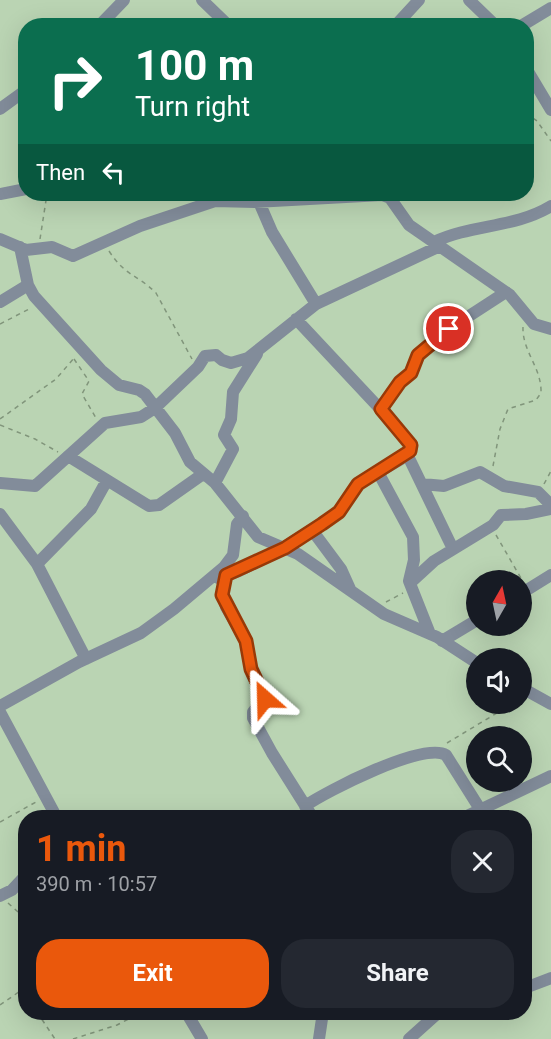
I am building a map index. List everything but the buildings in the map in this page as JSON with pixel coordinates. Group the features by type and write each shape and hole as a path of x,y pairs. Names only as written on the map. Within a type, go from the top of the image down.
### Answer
{"street":[{"path":"107,18 124,0"},
{"path":"202,0 222,18"},
{"path":"403,18 419,0"},
{"path":"470,0 487,18"},
{"path":"534,18 551,8"},
{"path":"534,81 551,110"},
{"path":"0,95 18,94"},
{"path":"0,109 18,96"},
{"path":"0,194 18,191"},
{"path":"0,239 30,250 52,247 73,256 158,219 215,201"},
{"path":"258,201 272,232 316,304"},
{"path":"390,201 410,225 506,292 534,324 551,329"},
{"path":"0,483 35,486 101,426 116,420 141,417 155,408 208,355 216,355 231,363 244,360 316,304 461,232 523,220 551,206"},
{"path":"20,247 28,285 77,354 119,385 143,392 175,434 190,462 215,483 258,537 284,548 396,621 430,634 466,656"},
{"path":"0,302 28,285"},
{"path":"381,409 400,382 411,373 418,355 449,329 506,292"},
{"path":"209,581 284,548 339,512 358,484 407,454 411,445 381,409 296,319"},
{"path":"215,483 233,449 224,435 231,419 233,392 258,351"},
{"path":"407,454 453,549"},
{"path":"67,457 146,506 154,506 203,474"},
{"path":"378,472 413,537 415,545 411,586 430,634"},
{"path":"422,484 444,486 480,472 512,489 540,493 551,505"},
{"path":"36,564 91,509 106,482"},
{"path":"411,586 426,567 491,526 506,513 526,514 551,509"},
{"path":"0,514 36,564 86,659"},
{"path":"0,706 86,659 141,633 209,581 233,555 236,528 243,516"},
{"path":"312,530 341,569 350,589"},
{"path":"226,575 222,591 226,607 246,641 251,669 265,697 254,712 253,718 307,810"},
{"path":"532,587 551,575"},
{"path":"442,641 466,627"},
{"path":"532,694 551,704"},
{"path":"0,712 22,749 53,810"},
{"path":"304,806 354,777 434,752 446,755 480,809 551,776"},
{"path":"0,896 12,890 18,884"},
{"path":"532,985 551,978"},
{"path":"191,1020 202,1039"},
{"path":"319,1039 322,1020"},
{"path":"409,1039 430,1020"}],"path":[{"path":"534,119 551,141"},
{"path":"39,249 46,201"},
{"path":"104,243 121,269 156,293 198,367"},
{"path":"0,324 27,311 38,300"},
{"path":"491,477 500,429 508,409 539,399 541,393 537,370 523,341 524,311"},
{"path":"0,419 56,379 77,354 89,382 82,394 101,426"},
{"path":"0,425 35,439 67,457"},
{"path":"540,493 551,471"},
{"path":"491,526 516,570"},
{"path":"375,608 411,586"},
{"path":"434,752 496,714"},
{"path":"21,810 45,796"},
{"path":"0,822 18,812"},
{"path":"0,896 18,912"},
{"path":"0,1006 18,993"},
{"path":"42,1020 55,1039"},
{"path":"73,1039 127,1020"}],"route":[{"path":"265,699 252,673 246,641 226,607 222,595 226,575 285,548 283,548 298,537 322,524 339,512 358,484 401,459 412,449 381,409 400,382 411,373 418,355 449,329"}]}
